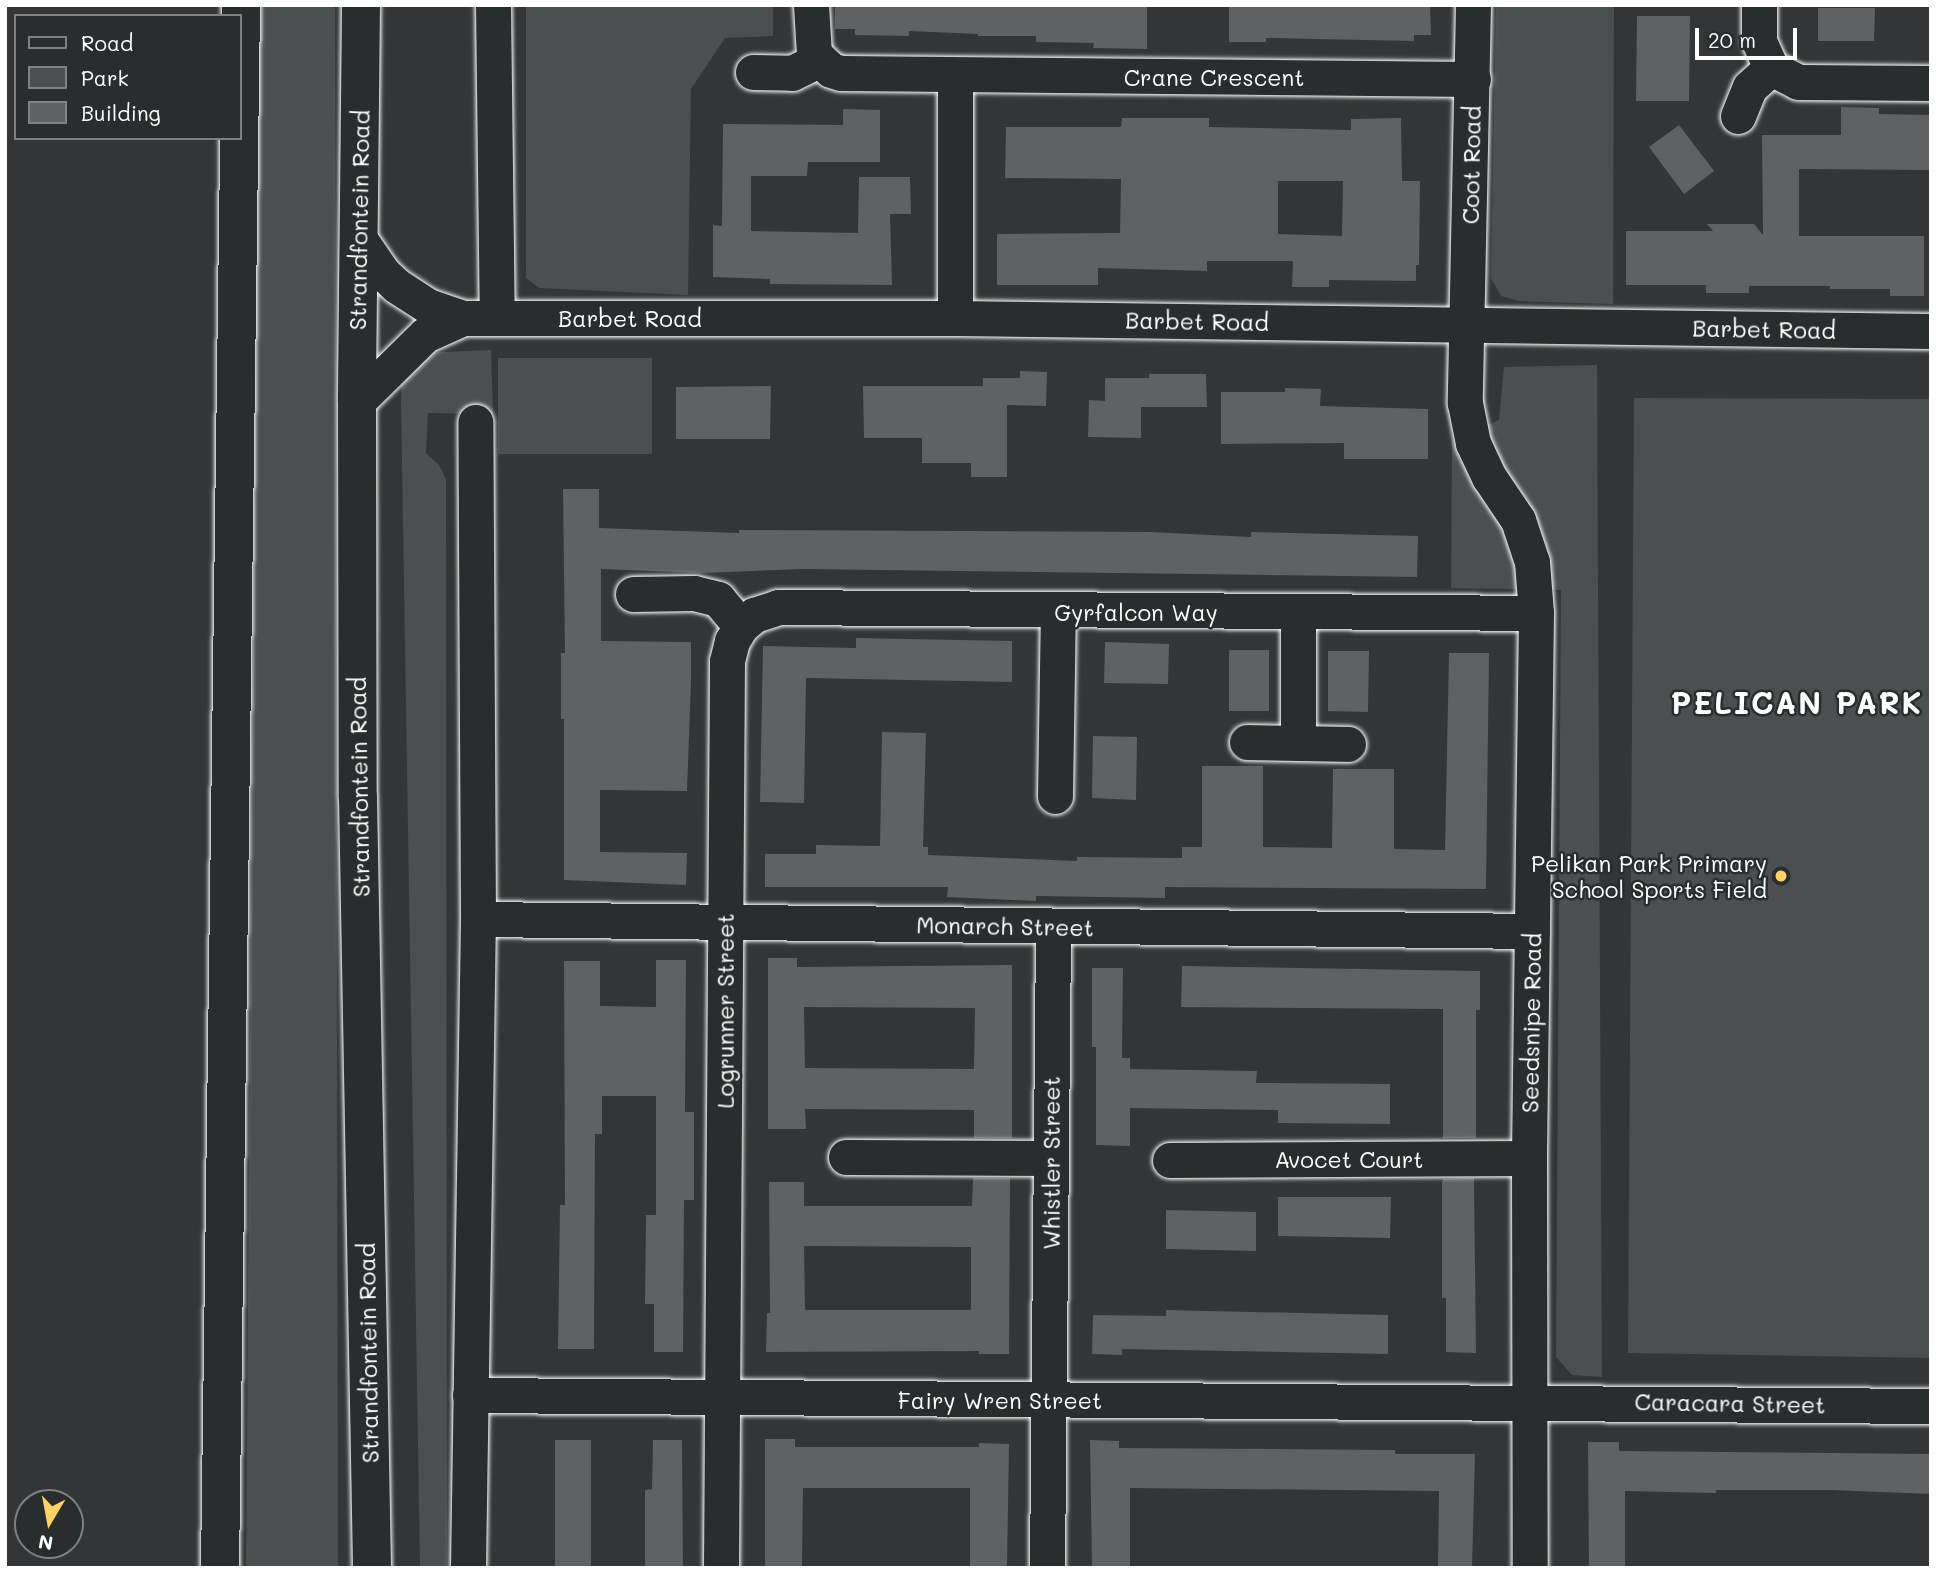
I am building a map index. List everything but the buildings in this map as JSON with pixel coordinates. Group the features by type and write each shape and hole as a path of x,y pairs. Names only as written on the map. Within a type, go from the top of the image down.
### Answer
{"main road":[{"name":"Strandfontein Road","path":"361,5 357,402 358,811 372,1568"},
{"path":"220,1568 239,140"}],"street":[{"path":"493,5 497,318"},
{"path":"754,72 792,73 819,60 814,54 811,5"},
{"name":"Coot Road","path":"1467,325 1474,5"},
{"path":"1759,5 1759,41 1771,68 1798,82 1931,83"},
{"name":"Crane Crescent","path":"819,60 831,70 841,73 1473,79"},
{"path":"1738,116 1750,87 1771,68"},
{"path":"955,76 955,318"},
{"name":"Barbet Road","path":"359,238 383,273 397,286 428,306 463,318 955,318 1931,331"},
{"name":"Barbet Road","path":"357,402 425,335 463,318"},
{"name":"Seedsnipe Road","path":"1467,325 1465,403 1474,443 1489,477 1518,520 1532,562 1536,613 1529,1158 1530,1568"},
{"path":"468,1568 478,919 475,422"},
{"path":"633,594 694,593 718,599 741,626"},
{"name":"Gyrfalcon Way","path":"741,626 754,615 778,607 1536,613"},
{"path":"1055,796 1058,611"},
{"path":"1298,613 1298,743"},
{"name":"Logrunner Street","path":"721,1568 727,661 732,641 741,626"},
{"path":"1247,742 1348,744"},
{"name":"Monarch Street","path":"478,919 1532,931"},
{"name":"Whistler Street","path":"1047,1568 1053,926"},
{"path":"846,1157 1050,1158"},
{"name":"Avocet Court","path":"1170,1160 1529,1158"},
{"name":"Fairy Wren Street","path":"470,1395 722,1399 1529,1401"},
{"name":"Caracara Street","path":"1529,1401 1931,1406"}],"green space":[{"path":"258,5 335,5 338,1568 246,1568"},
{"path":"526,5 773,5 773,36 725,38 691,89 688,295 539,288 526,278"},
{"path":"1496,5 1614,5 1613,304 1519,301 1501,296 1491,278"},
{"path":"491,350 493,414 428,413 426,453 439,465 446,479 447,1568 420,1568 402,373 418,353"},
{"path":"498,358 652,358 652,454 498,454"},
{"path":"1597,365 1602,1377 1572,1375 1556,1357 1561,590 1451,588 1452,441 1499,420 1504,367"},
{"name":"Pelikan Park Primary School Sports Field","path":"1634,398 1931,399 1931,1358 1628,1353"}],"place":[{"name":"Pelikan Park Primary School Sports Field","path":"1781,876"}],"district":[{"name":"PELICAN PARK","path":"1797,702"}]}
